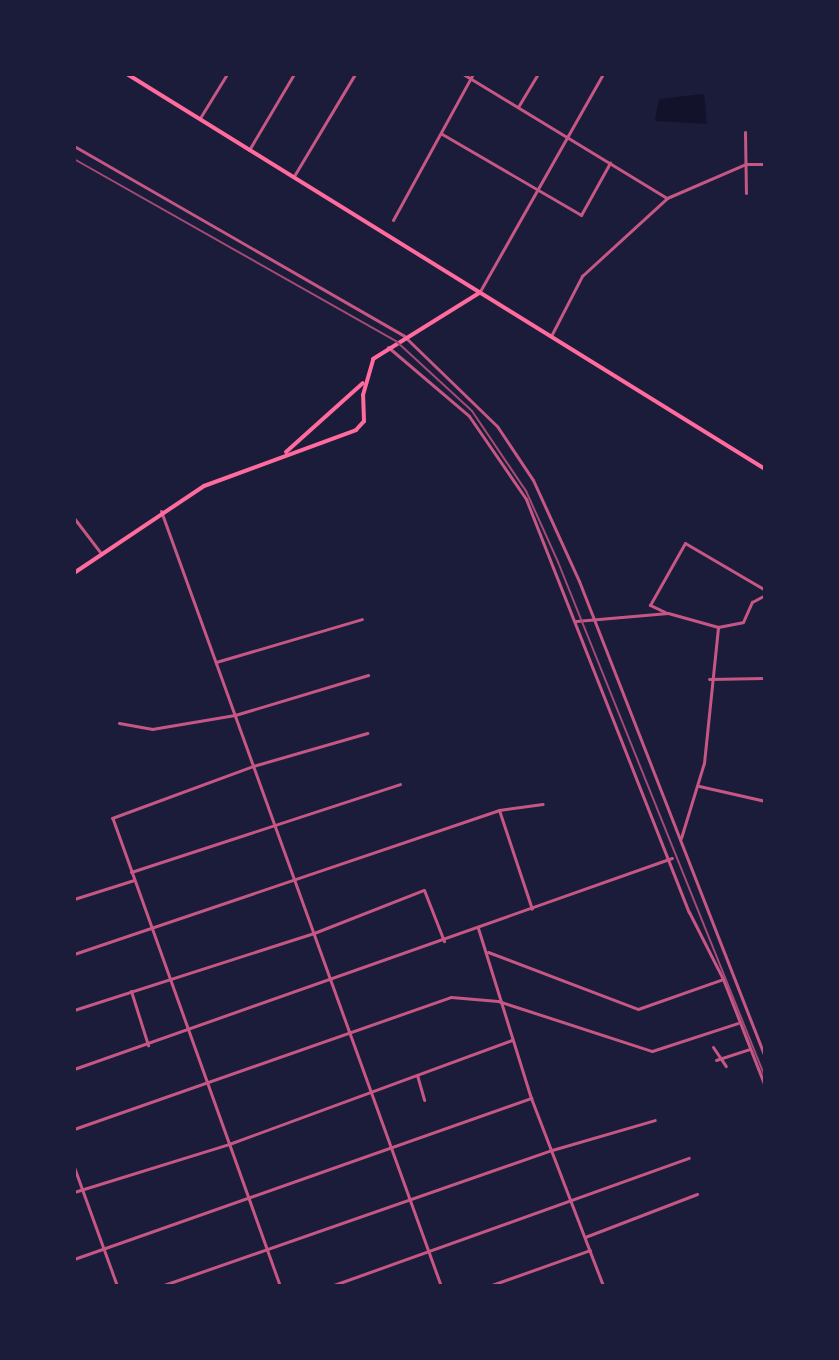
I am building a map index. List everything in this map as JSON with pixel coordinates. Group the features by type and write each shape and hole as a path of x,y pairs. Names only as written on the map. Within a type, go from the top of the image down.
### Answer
{"main road":[{"path":"127,74 765,469"},
{"path":"74,573 161,511 218,479 361,427 368,366 404,336 479,293"},
{"path":"284,454 365,382"}],"street":[{"path":"198,120 227,74"},
{"path":"249,150 294,74"},
{"path":"294,176 355,74"},
{"path":"463,74 472,76 667,198"},
{"path":"518,107 538,74"},
{"path":"479,293 603,74"},
{"path":"393,220 472,76"},
{"path":"745,132 746,193"},
{"path":"442,134 581,215 610,163"},
{"path":"74,146 404,336 497,426 533,480 595,619 765,1057"},
{"path":"550,338 582,276 667,198 746,164 765,164"},
{"path":"388,347 490,439 526,499 672,858 689,912 723,979 765,1086"},
{"path":"161,511 441,1286"},
{"path":"74,518 100,552"},
{"path":"685,543 765,592 752,602 743,622 718,627 668,613 650,605 685,543"},
{"path":"576,621 668,613"},
{"path":"216,662 362,619"},
{"path":"681,838 699,786 709,679 718,627"},
{"path":"119,723 152,729 235,715 368,675"},
{"path":"709,679 765,678"},
{"path":"280,1286 148,928 112,818 253,766 367,733"},
{"path":"131,872 400,784"},
{"path":"699,786 765,801"},
{"path":"74,954 499,810 543,804"},
{"path":"499,810 532,909"},
{"path":"74,1069 333,982 672,858"},
{"path":"74,899 134,880"},
{"path":"74,1010 314,933 424,890 444,942"},
{"path":"478,928 488,952 498,1001 531,1098 603,1286"},
{"path":"488,952 638,1009 723,979"},
{"path":"131,991 148,1046"},
{"path":"74,1129 451,997 498,1001 652,1051 738,1023"},
{"path":"74,1192 229,1144 512,1040"},
{"path":"713,1047 724,1056 726,1066"},
{"path":"716,1060 749,1049"},
{"path":"417,1075 424,1100"},
{"path":"74,1259 249,1200 531,1098"},
{"path":"161,1286 552,1150 655,1120"},
{"path":"331,1286 570,1197 689,1158"},
{"path":"74,1167 117,1286"},
{"path":"585,1237 697,1194"},
{"path":"489,1286 590,1250"}],"shaded area":[{"path":"704,94 707,124 655,121 659,99"}],"railway":[{"path":"74,159 396,341 472,411 526,491 558,562 765,1077"}]}
